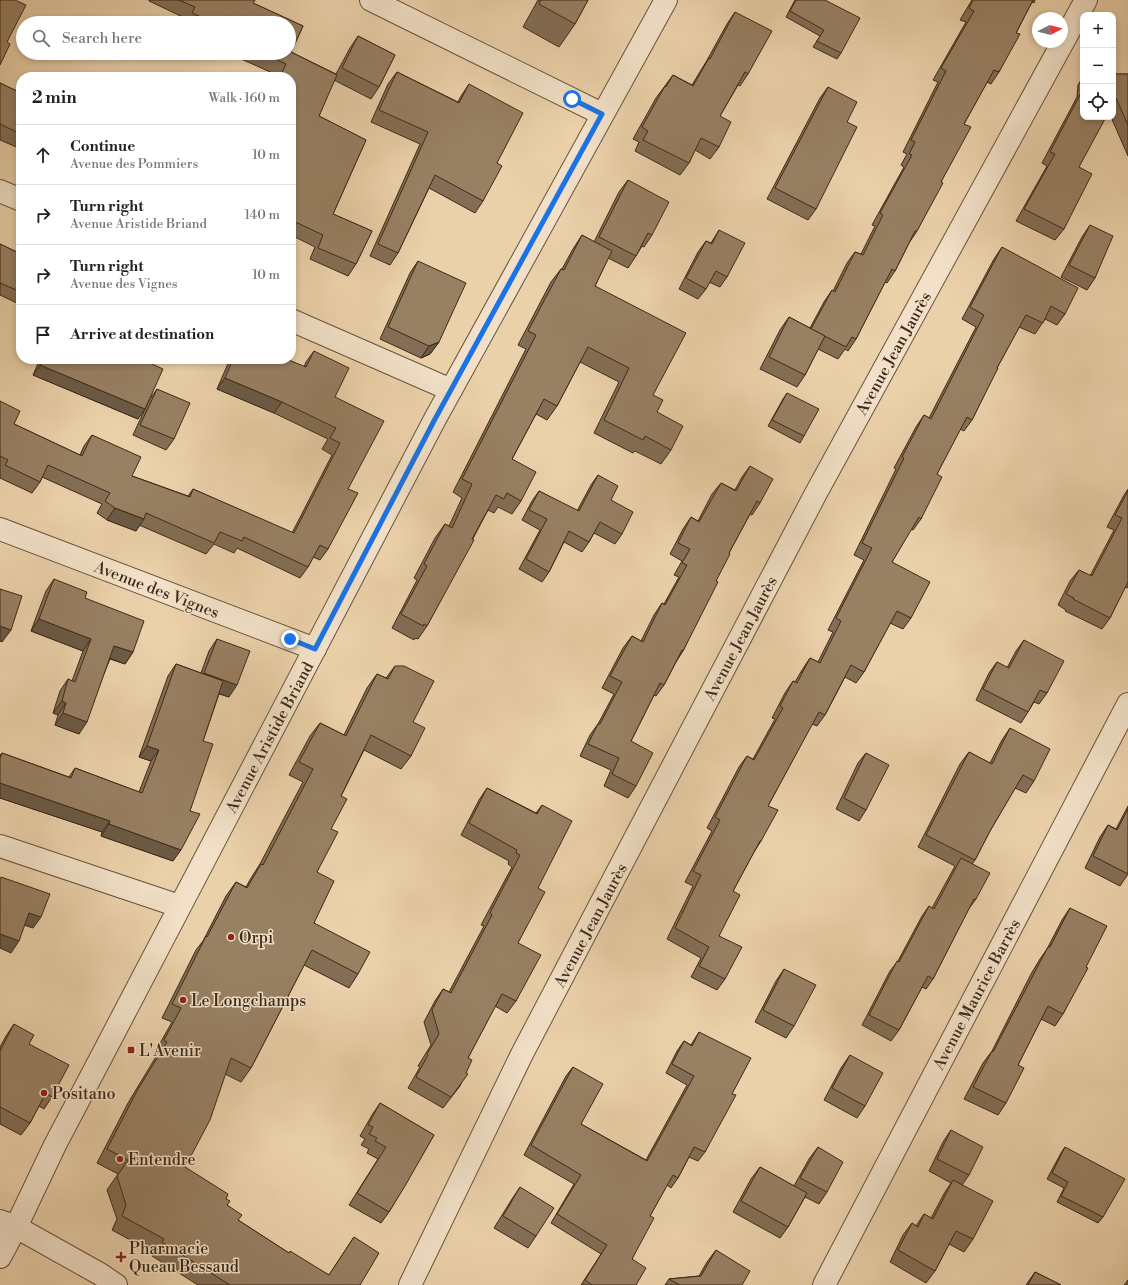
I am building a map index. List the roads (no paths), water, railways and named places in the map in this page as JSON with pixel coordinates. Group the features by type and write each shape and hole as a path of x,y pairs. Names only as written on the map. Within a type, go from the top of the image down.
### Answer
{"street":[{"path":"371,0 602,114"},
{"name":"Avenue Aristide Briand","path":"0,1257 8,1224 55,1145 435,419 666,0"},
{"name":"Avenue Jean Jaurès","path":"410,1285 522,1054 815,495 1086,0"},
{"path":"0,191 16,198"},
{"path":"296,322 451,390"},
{"name":"Avenue des Vignes","path":"0,529 315,649"},
{"name":"Avenue Maurice Barrès","path":"824,1285 1128,704"},
{"path":"0,846 179,906"},
{"path":"8,1224 100,1274 116,1285"}],"place":[{"name":"Orpi","path":"231,937"},
{"name":"Le Longchamps","path":"183,1000"},
{"name":"L'Avenir","path":"131,1050"},
{"name":"Positano","path":"44,1093"},
{"name":"Entendre","path":"120,1159"},
{"name":"Pharmacie Queau Bessaud","path":"121,1257"}]}
